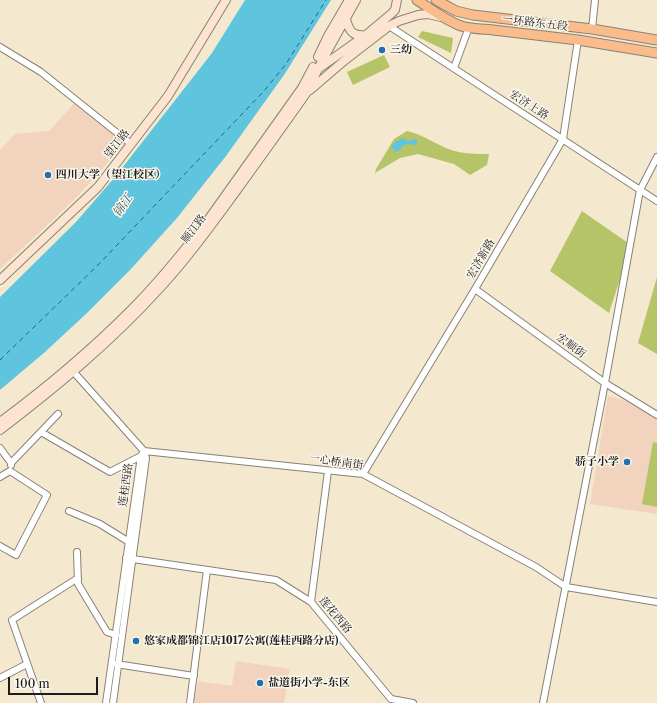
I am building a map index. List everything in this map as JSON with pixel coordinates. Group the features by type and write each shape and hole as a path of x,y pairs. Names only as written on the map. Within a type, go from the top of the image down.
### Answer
{"main road":[{"name":"望江路","path":"0,280 98,187 168,96 226,0"},
{"name":"顺江路","path":"0,430 42,398 132,310 174,262 208,220 302,88 328,36 349,0"},
{"name":"顺江路","path":"0,422 72,369 136,314 175,271 212,223 307,92 333,39 356,0"},
{"path":"306,80 366,35 395,10 397,0"},
{"name":"一环路东五段","path":"417,0 443,18 468,27 578,40 657,54"},
{"name":"一环路东五段","path":"436,0 466,14 592,29 657,40"},
{"path":"444,0 451,8"},
{"path":"307,92 345,60 389,26 398,21 418,15 428,14 443,18"},
{"path":"346,19 348,27 352,33 360,36 366,35"}],"street":[{"path":"592,29 595,0"},
{"name":"宏济上路","path":"389,26 657,201"},
{"path":"454,68 468,27"},
{"name":"宏济新路","path":"363,474 475,289 563,139 578,40"},
{"path":"0,47 41,72 131,144"},
{"path":"543,703 605,383 640,190 657,157"},
{"name":"宏顺街","path":"475,289 605,383 657,415"},
{"path":"41,432 110,472 142,454 72,369"},
{"path":"10,471 11,463 58,414"},
{"path":"0,448 11,463"},
{"name":"一心桥南街","path":"142,454 363,474 536,567 566,587 657,602"},
{"name":"莲桂西路","path":"113,703 119,665 129,559 129,542 142,454"},
{"name":"莲桂西路","path":"106,703 116,634 146,458 142,454"},
{"path":"0,477 10,471"},
{"path":"0,546 16,555 47,495 10,471"},
{"path":"311,602 328,471"},
{"path":"69,511 100,524 129,542"},
{"path":"77,552 78,584 107,632 116,634"},
{"name":"莲花西路","path":"129,559 276,580 311,602 391,701 413,703"},
{"path":"190,703 207,570"},
{"path":"41,703 12,620 78,578"},
{"path":"112,663 194,676"},
{"path":"0,678 27,664"}],"shaded area":[{"name":"四川大学（望江校区）","path":"79,98 125,144 74,200 0,269 0,150 15,134 49,131"},
{"name":"骄子小学","path":"608,396 626,401 657,419 657,514 590,504"},
{"name":"盐道街小学-东区","path":"236,661 290,669 284,703 194,703 198,681 232,686"}],"green space":[{"path":"422,31 453,38 451,53 418,37"},
{"path":"384,55 390,67 353,85 347,72"},
{"path":"407,131 419,135 445,148 470,154 489,154 487,165 470,175 454,164 418,154 400,158 375,173 394,139"},
{"path":"582,211 631,245 609,313 550,271"},
{"path":"657,277 657,354 638,343"},
{"path":"653,442 657,443 657,507 642,504"}],"water":[{"name":"锦江","path":"245,0 331,0 284,75 226,156 177,218 130,270 87,313 45,352 0,390 0,297 76,222 115,177 212,53"},
{"path":"403,138 408,141 414,139 417,140 417,144 403,145 401,149 396,152 391,146"}],"ferry route":[{"path":"0,360 97,266 264,91 286,64 326,0"}],"place":[{"name":"三幼","path":"382,50"},
{"name":"四川大学（望江校区）","path":"48,175"},
{"name":"骄子小学","path":"627,462"},
{"name":"悠家成都锦江店1017公寓(莲桂西路分店)","path":"136,641"},
{"name":"盐道街小学-东区","path":"260,683"}]}
